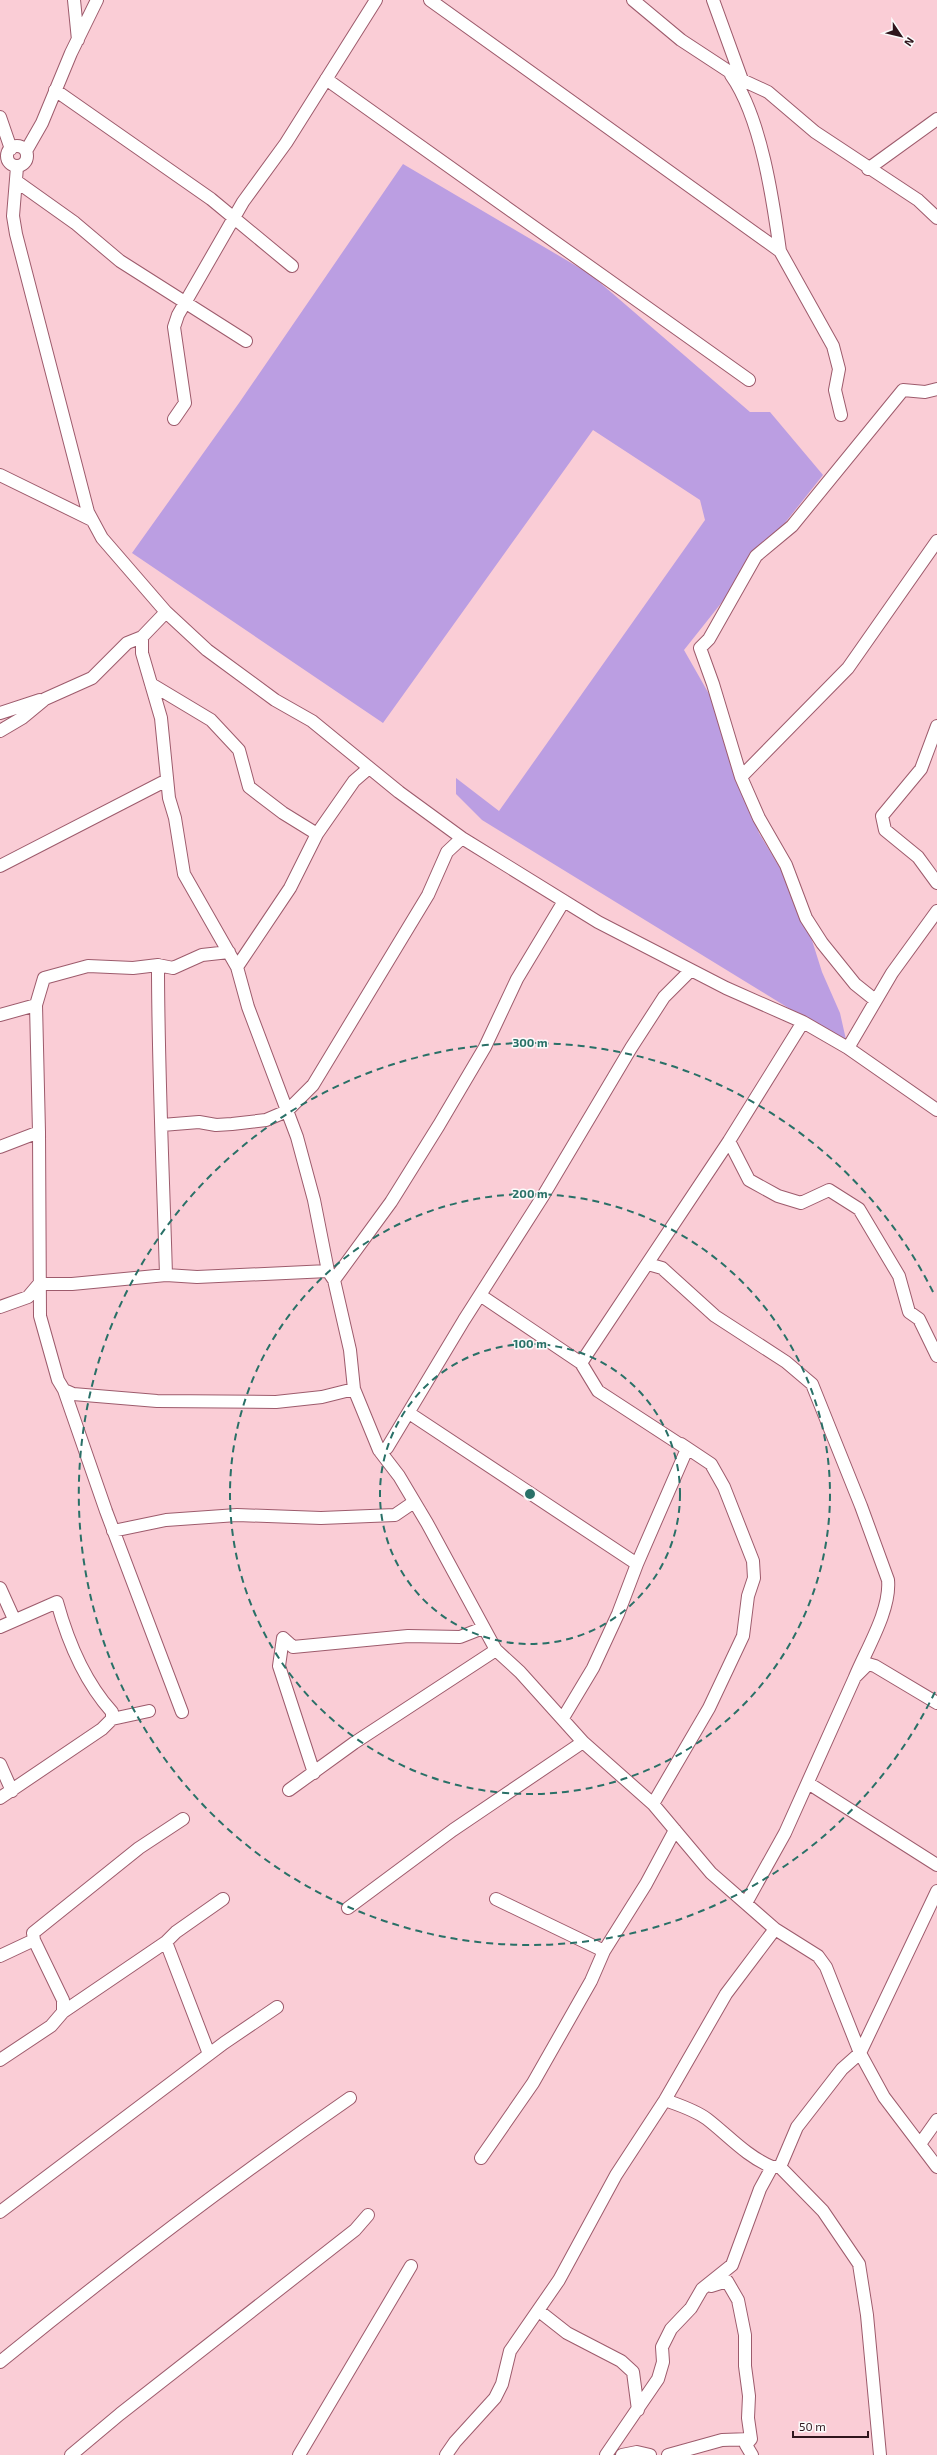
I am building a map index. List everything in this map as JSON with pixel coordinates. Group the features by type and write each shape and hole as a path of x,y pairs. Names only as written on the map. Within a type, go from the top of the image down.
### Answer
{"street":[{"path":"74,0 78,40"},
{"path":"26,151 17,146 11,149 7,158 11,165 17,167 26,162 26,151 36,135 55,90 97,0"},
{"path":"174,419 185,403 174,327 184,303 235,219 243,202 286,143 376,0"},
{"path":"430,0 780,251"},
{"path":"633,0 682,40 742,80 768,92 815,132 868,169 918,200 937,218"},
{"path":"713,0 742,80"},
{"path":"728,71 740,89 766,170 780,251 833,346 839,368 835,390 841,415"},
{"path":"326,79 749,380"},
{"path":"55,90 211,199 292,266"},
{"path":"0,117 11,149"},
{"path":"868,169 937,119"},
{"path":"17,167 13,216 16,234 77,472 92,520 102,538 166,612 207,650 275,700 312,722 369,768 462,838 598,922 726,988 803,1022 848,1048 937,1110"},
{"path":"16,181 75,223 120,261 184,303 246,340"},
{"path":"875,1000 855,984 822,943 806,918 786,865 759,818 741,777 700,648 709,639 756,556 792,526 903,390 925,392 937,389"},
{"path":"0,475 92,520"},
{"path":"741,777 848,668 937,541"},
{"path":"0,713 45,699 92,678 127,643 142,637 166,612"},
{"path":"142,637 142,654 162,718 168,780 184,874 237,967 248,1007 287,1111 314,1200 350,1350 354,1389 379,1450 414,1502 496,1650 520,1672 583,1742 653,1804 711,1872 775,1929 818,1956 826,1967 860,2053 884,2097 937,2167"},
{"path":"151,684 211,720 239,750 249,787 283,813 317,834"},
{"path":"0,731 22,718 45,699"},
{"path":"937,726 921,769 882,816 884,830 918,857 937,883"},
{"path":"237,967 290,888 317,834 354,781 369,768"},
{"path":"0,866 168,780"},
{"path":"162,1125 199,1122 216,1125 232,1124 266,1120 287,1111 313,1085 428,895 447,852 462,838"},
{"path":"0,1307 28,1297 39,1284 72,1284 166,1275 197,1277 331,1275 391,1202 439,1126 485,1047 517,979 564,901"},
{"path":"848,1048 875,1000 937,911"},
{"path":"182,1712 114,1531 64,1390 58,1380 40,1316 39,1132 36,1005 44,978 88,966 133,968 158,965 174,968 202,955 229,952"},
{"path":"158,965 158,1062 162,1125 166,1275"},
{"path":"379,1450 387,1448 409,1413 480,1295 543,1196 635,1041 664,996 691,970"},
{"path":"0,1015 36,1005"},
{"path":"581,1363 729,1141 803,1022"},
{"path":"0,1147 39,1132"},
{"path":"729,1141 749,1180 778,1196 801,1203 829,1190 859,1208 899,1276 909,1312 919,1319 937,1356"},
{"path":"648,1264 662,1268 715,1316 786,1362 812,1384 861,1506 888,1580 889,1592 885,1606 855,1677 785,1833 746,1903"},
{"path":"480,1295 581,1363 598,1391 711,1464 724,1487 753,1561 754,1578 748,1596 743,1636 708,1708 653,1804"},
{"path":"64,1390 73,1394 157,1400 276,1402 322,1397 354,1389"},
{"path":"409,1413 637,1564"},
{"path":"563,1718 593,1668 618,1614 637,1564 687,1449 678,1442"},
{"path":"114,1531 166,1520 230,1516 321,1518 396,1515 414,1502"},
{"path":"0,1588 14,1619"},
{"path":"0,1627 14,1619 57,1602 68,1642 101,1700 112,1712 112,1719"},
{"path":"314,1773 279,1666 283,1638 293,1647 408,1636 460,1637 483,1628"},
{"path":"289,1790 354,1743 496,1650"},
{"path":"855,1677 868,1664 875,1666 937,1703"},
{"path":"0,1798 102,1730 112,1719 149,1711"},
{"path":"348,1908 453,1830 583,1742"},
{"path":"0,1764 12,1790"},
{"path":"808,1783 937,1865"},
{"path":"63,2012 63,2000 34,1940 33,1933 37,1928 139,1848 183,1819"},
{"path":"481,2158 533,2083 591,1981 604,1951 646,1884 676,1830"},
{"path":"752,2455 746,2445 751,2439 748,2418 749,2396 745,2366 745,2335 738,2300 727,2281 732,2265 760,2189 776,2167 797,2127 838,2074 860,2053 937,1891"},
{"path":"0,2060 51,2026 63,2012 166,1942 176,1932 223,1899"},
{"path":"496,1899 604,1951"},
{"path":"446,2455 455,2442 495,2398 502,2384 510,2351 539,2312 559,2280 616,2175 665,2100 726,1994 775,1929"},
{"path":"0,1956 34,1940"},
{"path":"166,1942 209,2054"},
{"path":"0,2212 209,2054 277,2008"},
{"path":"0,2362 93,2286 288,2140 350,2098"},
{"path":"665,2100 693,2111 707,2119 741,2149 776,2167 823,2211 859,2264 866,2308 880,2455"},
{"path":"920,2144 937,2120"},
{"path":"77,2453 120,2414 355,2230 368,2215"},
{"path":"606,2455 658,2379 663,2362 662,2346 671,2329 691,2308 702,2289 732,2265"},
{"path":"299,2455 411,2266"},
{"path":"702,2289 727,2281"},
{"path":"539,2312 567,2333 621,2361 633,2372 638,2410"},
{"path":"668,2455 722,2440 751,2439"},
{"path":"623,2455 637,2452 650,2455"}],"shaded area":[{"path":"403,164 590,274 750,412 770,412 823,475 684,650 713,701 759,833 799,899 822,972 840,1013 847,1044 482,820 456,794 456,778 499,811 705,520 700,500 593,430 383,723 132,553 239,403"}]}
